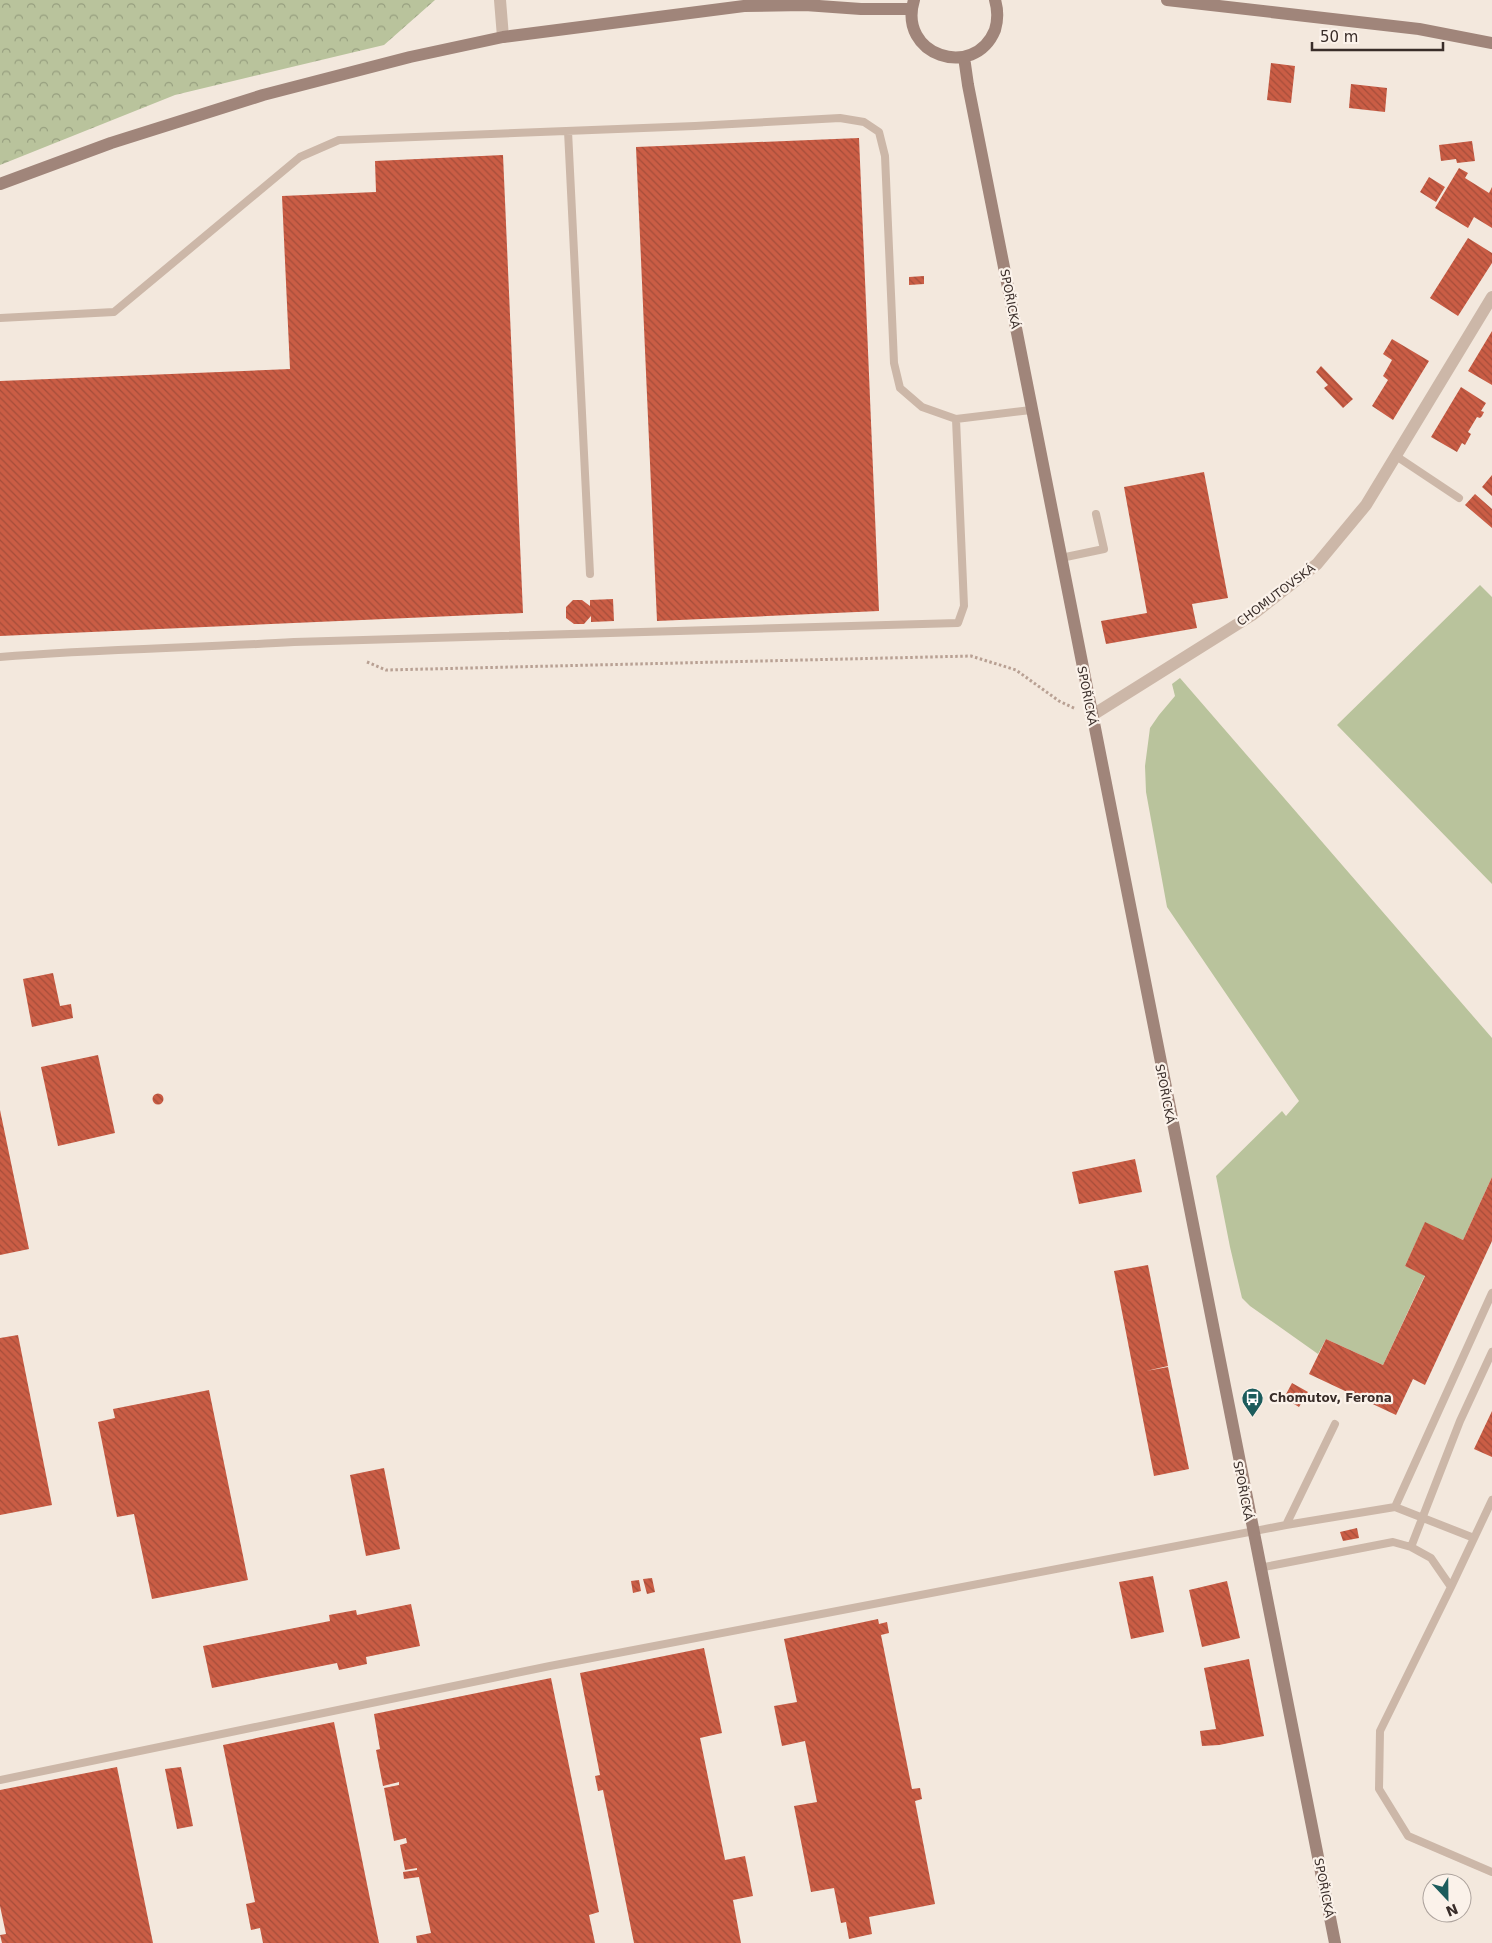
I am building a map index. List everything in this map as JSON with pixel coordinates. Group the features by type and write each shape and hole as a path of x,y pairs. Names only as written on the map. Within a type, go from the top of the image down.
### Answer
{"street":[{"path":"500,0 503,38"},
{"path":"0,184 111,143 263,95 410,56 503,38 744,6 805,5 861,9 912,4 911,21 914,32 925,46 940,56 952,58 964,57 980,49 992,36 996,25 998,14 996,1 1009,0"},
{"path":"1167,0 1419,29 1492,43"},
{"name":"SPOŘICKÁ","path":"964,57 1031,410 1251,1531 1335,1943"},
{"name":"CHOMUTOVSKÁ","path":"1091,716 1252,615 1317,564 1366,504 1492,297"}],"lane":[{"path":"0,318 114,312 300,157 339,140 840,118 864,122 879,132 885,156 894,363 900,388 922,407 956,419 1031,410"},
{"path":"568,131 590,574"},
{"path":"0,657 89,650 303,642 958,622 964,606 956,419"},
{"path":"1396,456 1458,498"},
{"path":"1061,558 1104,548 1096,514"},
{"path":"1394,1508 1492,1293"},
{"path":"1410,1547 1423,1519 1460,1421 1492,1352"},
{"path":"1286,1525 1335,1424"},
{"path":"1492,1500 1380,1730 1379,1789 1408,1836 1492,1872"},
{"path":"0,1780 550,1666 1286,1525 1394,1508 1474,1538"},
{"path":"1259,1568 1394,1542 1410,1547 1432,1558 1451,1587"}],"path":[{"path":"367,662 386,670 970,656 1016,670 1059,701 1091,716"}],"green space":[{"path":"0,0 435,0 384,45 175,95 0,165"},
{"path":"1480,585 1492,597 1492,884 1337,725"},
{"path":"1180,678 1492,1038 1492,1177 1463,1240 1425,1223 1405,1266 1425,1275 1383,1365 1326,1339 1318,1354 1250,1306 1242,1298 1216,1176 1282,1111 1286,1116 1299,1101 1167,907 1146,792 1145,766 1150,728 1175,696 1172,684"}],"building":[{"path":"1271,63 1295,66 1291,103 1267,100"},
{"path":"1351,84 1387,88 1385,112 1349,108"},
{"path":"859,138 879,611 657,621 636,147"},
{"path":"1472,141 1475,161 1457,163 1456,159 1441,161 1439,145"},
{"path":"503,155 523,613 0,636 0,381 290,369 282,196 376,192 375,161"},
{"path":"1459,168 1468,173 1465,178 1489,193 1492,187 1492,228 1474,217 1468,228 1435,208"},
{"path":"1429,177 1445,187 1436,202 1420,192"},
{"path":"1468,238 1492,253 1492,263 1458,316 1430,298"},
{"path":"924,276 924,284 909,285 909,277"},
{"path":"1492,331 1492,385 1468,371"},
{"path":"1392,339 1429,361 1393,420 1372,406 1388,380 1383,376 1392,360 1383,354"},
{"path":"1321,366 1353,399 1343,408 1324,388 1328,385 1316,372"},
{"path":"1461,387 1486,403 1481,411 1484,412 1482,416 1480,418 1477,417 1468,432 1471,434 1465,445 1462,443 1457,452 1431,437"},
{"path":"1204,472 1228,598 1192,604 1197,628 1106,644 1101,621 1147,613 1124,487"},
{"path":"1492,475 1492,496 1482,487"},
{"path":"1475,494 1492,509 1492,528 1465,505"},
{"path":"613,599 614,621 591,622 591,616 584,624 574,624 566,618 566,607 573,600 582,600 590,606 590,600"},
{"path":"53,973 60,1006 71,1004 73,1018 32,1027 23,979"},
{"path":"98,1055 115,1133 58,1146 41,1067"},
{"path":"158,1093 164,1099 158,1105 152,1099"},
{"path":"0,1110 29,1249 0,1255"},
{"path":"1135,1159 1142,1192 1079,1204 1072,1172"},
{"path":"1492,1177 1492,1241 1425,1385 1413,1379 1396,1415 1309,1374 1326,1339 1383,1365 1425,1276 1405,1266 1425,1222 1463,1240"},
{"path":"1148,1265 1168,1366 1146,1371 1168,1367 1189,1469 1154,1476 1114,1271"},
{"path":"18,1335 52,1505 0,1515 0,1338"},
{"path":"1292,1383 1308,1392 1299,1407 1284,1398"},
{"path":"209,1390 248,1580 152,1599 134,1514 117,1517 98,1422 115,1418 113,1409"},
{"path":"1492,1411 1492,1457 1474,1449"},
{"path":"384,1468 400,1549 366,1556 350,1475"},
{"path":"1357,1528 1359,1538 1343,1541 1340,1532"},
{"path":"1153,1576 1164,1632 1131,1639 1119,1582"},
{"path":"652,1578 655,1592 647,1594 643,1579"},
{"path":"639,1580 641,1591 633,1593 631,1581"},
{"path":"1227,1581 1240,1638 1202,1647 1189,1590"},
{"path":"411,1604 420,1646 366,1657 367,1664 339,1670 337,1663 212,1688 203,1646 330,1621 329,1615 356,1610 357,1615"},
{"path":"878,1619 879,1624 887,1622 889,1633 881,1635 912,1789 920,1788 922,1799 915,1801 935,1904 869,1917 872,1934 849,1939 846,1922 841,1923 834,1888 811,1892 794,1806 817,1802 805,1741 782,1746 774,1706 797,1702 784,1639"},
{"path":"704,1648 722,1733 700,1738 725,1860 745,1856 753,1896 733,1900 741,1943 634,1943 603,1790 598,1791 595,1776 600,1775 580,1673"},
{"path":"1249,1659 1264,1736 1219,1745 1202,1746 1200,1731 1216,1729 1204,1668"},
{"path":"551,1678 599,1912 589,1915 595,1943 417,1943 416,1936 431,1933 419,1877 404,1879 403,1872 417,1870 417,1868 405,1870 400,1845 407,1843 406,1838 394,1841 384,1788 399,1785 399,1782 383,1786 376,1750 380,1749 374,1714"},
{"path":"334,1722 379,1943 263,1943 260,1928 251,1930 246,1904 255,1902 223,1745"},
{"path":"117,1767 153,1943 2,1943 0,1935 6,1934 0,1906 0,1790"},
{"path":"181,1767 193,1826 177,1829 165,1769"}],"place":[{"name":"Chomutov, Ferona","path":"1253,1417"}]}
